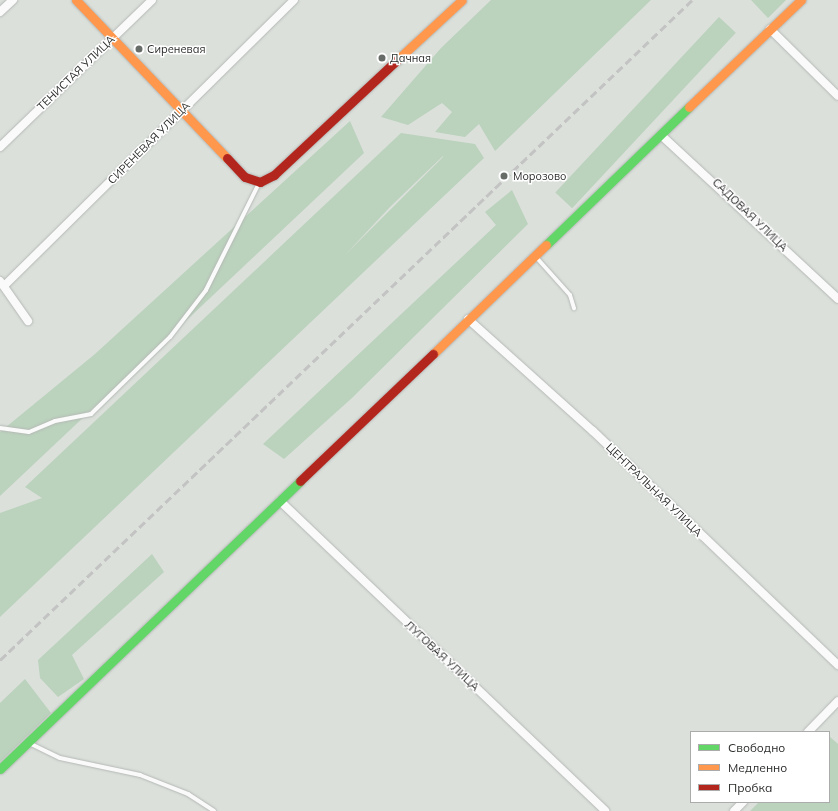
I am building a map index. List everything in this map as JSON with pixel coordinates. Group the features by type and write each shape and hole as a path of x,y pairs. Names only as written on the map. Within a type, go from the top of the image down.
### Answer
{"street":[{"path":"0,12 13,0"},
{"path":"76,0 183,109 245,177 260,182 274,175 462,0"},
{"name":"ТЕНИСТАЯ УЛИЦА","path":"0,146 152,0"},
{"name":"СИРЕНЕВАЯ УЛИЦА","path":"3,284 294,0"},
{"path":"0,769 800,0"},
{"path":"770,28 838,96"},
{"name":"САДОВАЯ УЛИЦА","path":"661,135 838,298"},
{"path":"3,284 28,321"},
{"name":"ЦЕНТРАЛЬНАЯ УЛИЦА","path":"468,319 594,431 838,665"},
{"name":"ЛУГОВАЯ УЛИЦА","path":"280,501 605,811"},
{"path":"809,731 838,701"},
{"path":"734,811 742,803"}],"lane":[{"path":"0,428 29,432 56,421 91,414 170,337 206,290 260,182"},
{"path":"535,255 570,295 574,308"},
{"path":"28,742 60,758 140,775 188,794 214,811"}],"green space":[{"path":"491,0 651,0 495,151 479,124 465,137 435,132 452,112 442,103 408,125 381,117 441,48"},
{"path":"751,0 786,0 768,18"},
{"path":"719,17 736,33 572,208 555,193"},
{"path":"350,121 364,153 0,496 0,432 95,354"},
{"path":"401,133 475,144 484,158 0,617 0,513 42,498 25,487","holes":["443,157 345,255 390,207"]},
{"path":"512,190 528,224 352,398 284,459 263,444 496,225 485,212"},
{"path":"152,554 164,572 72,655 84,679 58,697 40,678 38,660"},
{"path":"25,679 51,713 0,762 0,703"},
{"path":"830,737 838,744 838,811 750,811 758,803 830,803"}],"railway":[{"path":"0,660 692,0"}],"traffic: fast":[{"path":"546,245 689,107"},
{"path":"0,769 300,481"}],"traffic: slow":[{"path":"76,0 227,158"},
{"path":"397,60 462,0"},
{"path":"689,107 801,0"},
{"path":"433,354 546,245"}],"traffic: jam":[{"path":"227,158 245,177 260,182 274,175 397,60"},
{"path":"300,481 433,354"}],"place":[{"name":"Сиреневая","path":"139,49"},
{"name":"Дачная","path":"382,58"},
{"name":"Морозово","path":"504,176"}]}
